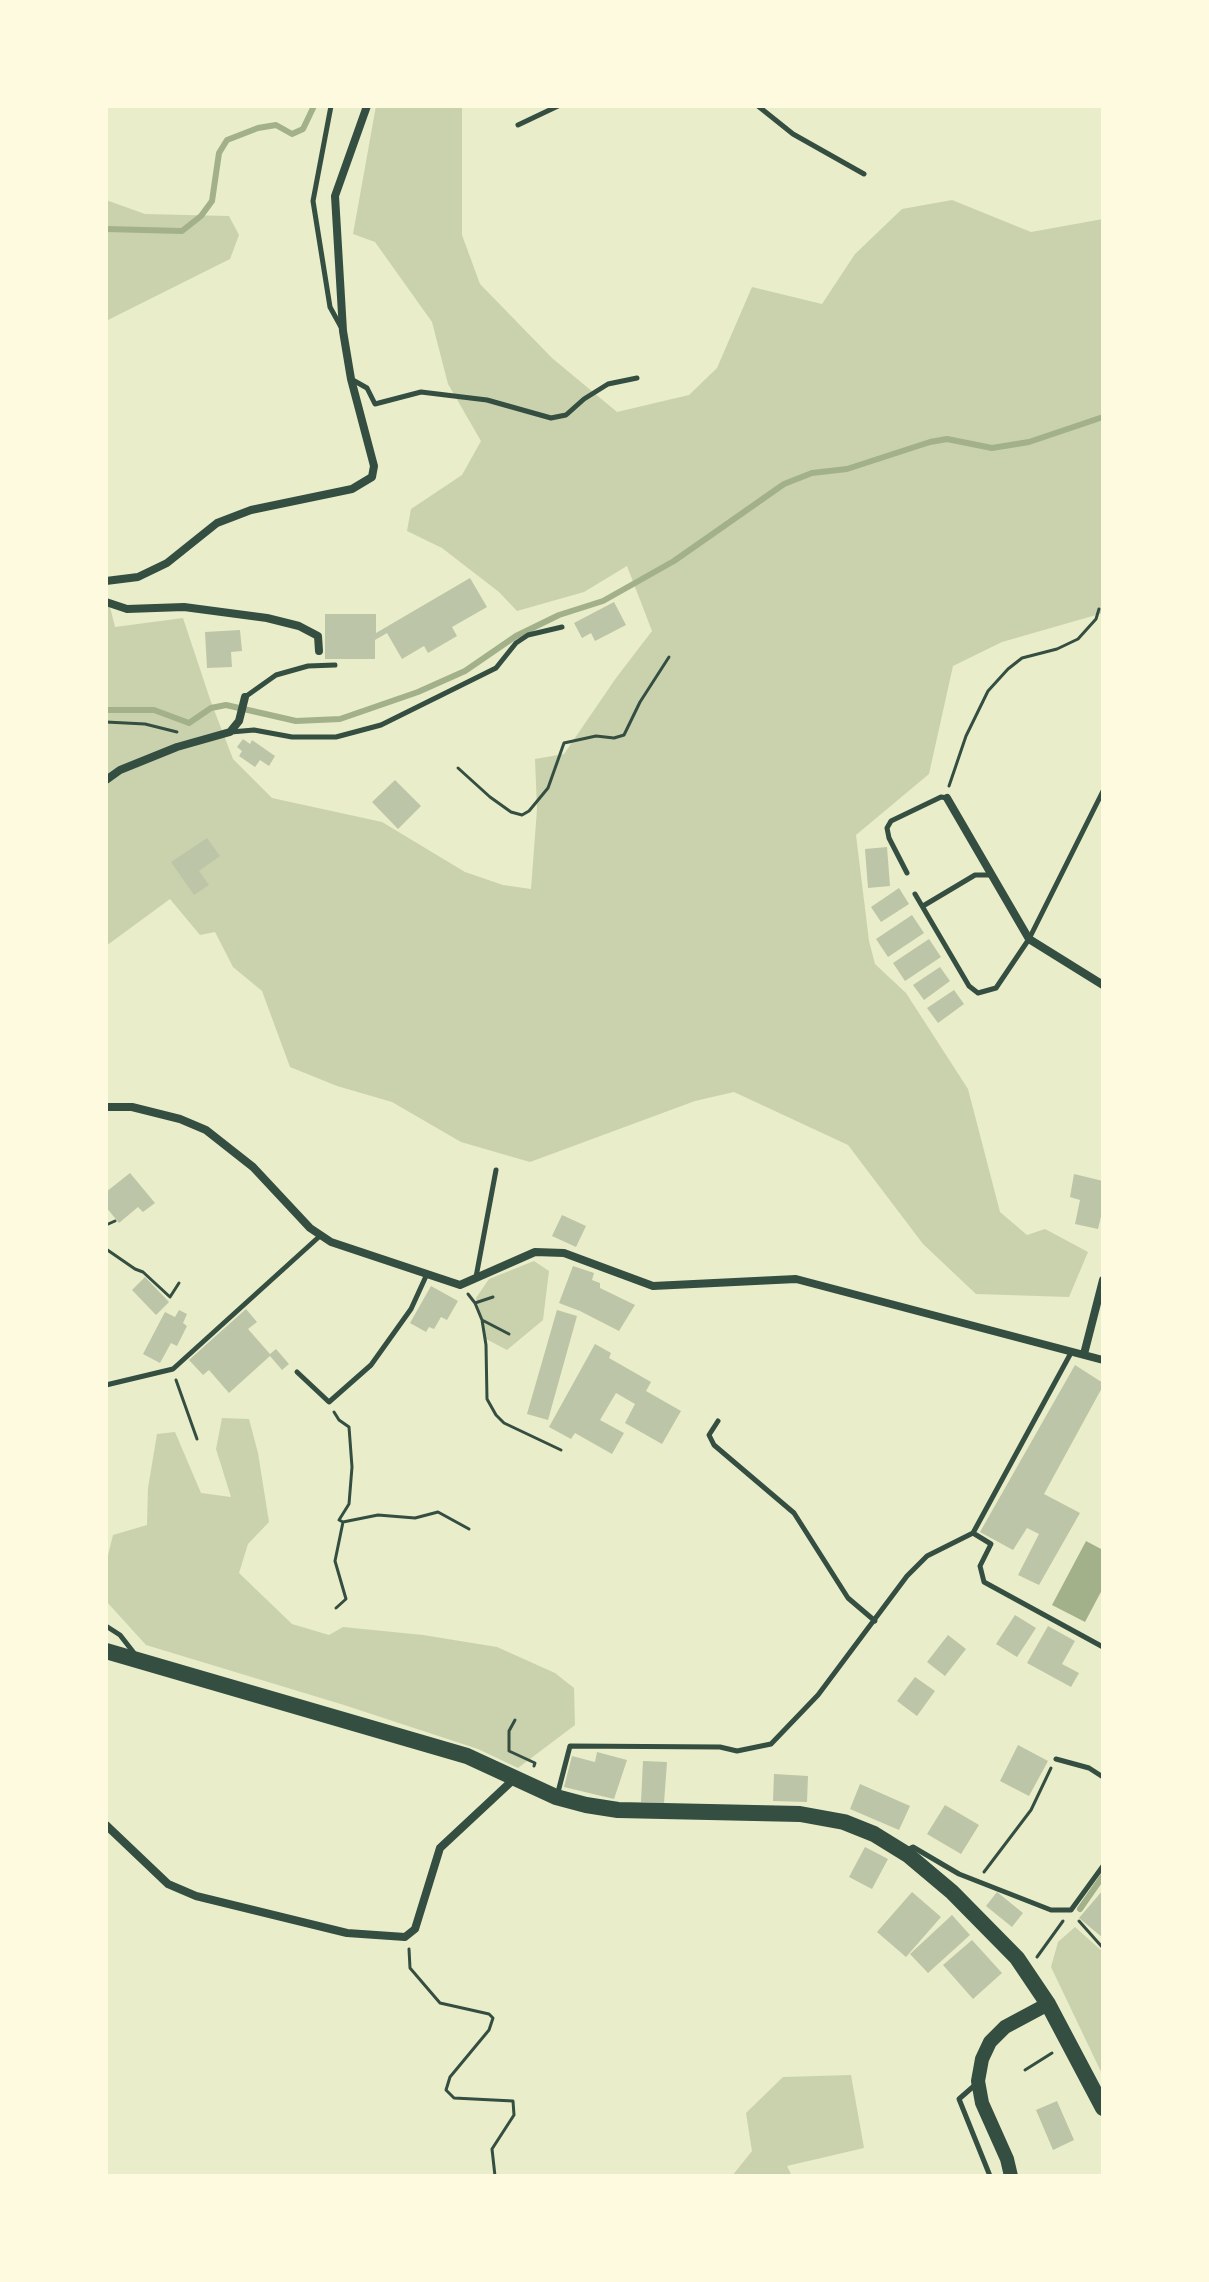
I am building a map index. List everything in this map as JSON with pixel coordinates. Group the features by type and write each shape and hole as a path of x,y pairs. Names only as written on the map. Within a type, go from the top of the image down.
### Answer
{"highway":[{"path":"106,1651 467,1756 556,1797 618,1810 800,1814 844,1822 874,1834 903,1852 952,1892 1017,1958 1048,2004 1103,2108"}],"main road":[{"path":"1011,2176 1007,2159 982,2103 978,2081 982,2059 990,2042 1005,2027 1048,2004"}],"street":[{"path":"106,581 138,577 167,563 217,523 251,510 352,489 372,477 374,466 351,379 343,331 335,196 367,106"},
{"path":"106,602 127,609 184,607 267,618 299,626 318,636 319,651"},
{"path":"106,780 120,770 177,747 230,732 239,721 245,697"},
{"path":"947,798 1029,939 1103,985"},
{"path":"106,1107 132,1107 180,1119 206,1130 253,1167 310,1228 331,1242 460,1285 535,1252 564,1253 653,1286 796,1279 1103,1360"},
{"path":"1084,1354 1103,1280"},
{"path":"106,1825 168,1884 196,1896 347,1933 405,1937 415,1929 440,1848 514,1779"}],"lane":[{"path":"331,106 313,201 330,307 343,331"},
{"path":"518,125 558,106"},
{"path":"758,106 766,109 793,134 864,174"},
{"path":"351,379 367,388 375,404 421,392 487,400 551,418 566,415 608,384 637,378"},
{"path":"230,732 254,730 292,737 336,737 381,725 496,668 516,643 528,635 562,627"},
{"path":"245,697 276,675 308,666 335,665"},
{"path":"915,894 969,986 978,993 996,988 1029,939 1103,791"},
{"path":"907,873 887,828 891,821 941,797 947,798"},
{"path":"923,906 975,875 992,875"},
{"path":"476,1278 496,1170"},
{"path":"106,1385 173,1369 321,1235"},
{"path":"297,1372 329,1402 371,1365 411,1309 427,1273"},
{"path":"556,1797 570,1746 720,1747 737,1751 771,1744 818,1695 907,1576 927,1556 973,1533 1072,1351"},
{"path":"718,1421 709,1435 714,1445 794,1513 848,1598 875,1621"},
{"path":"973,1533 991,1544 980,1566 984,1582 1103,1647"},
{"path":"106,1626 120,1635 142,1663"},
{"path":"1056,1759 1089,1768 1103,1777"},
{"path":"903,1852 913,1847 959,1874 1051,1910 1071,1910 1103,1866"},
{"path":"978,2081 959,2099 990,2176"}],"path":[{"path":"947,798 966,736 988,691 1022,658 1057,649 1078,639 1096,619 1099,609"},
{"path":"458,768 490,797 511,812 522,815 548,788 564,743 596,736 614,738 624,735 640,702 669,657"},
{"path":"106,722 145,724 179,732"},
{"path":"106,1225 115,1221"},
{"path":"106,1249 143,1272 170,1297 179,1283"},
{"path":"460,1285 475,1303 482,1320 486,1345 487,1399 496,1415 504,1423 561,1450"},
{"path":"475,1303 493,1297"},
{"path":"482,1320 509,1334"},
{"path":"173,1369 197,1439"},
{"path":"329,1402 339,1420 349,1427 352,1467 349,1504 339,1520 343,1522"},
{"path":"343,1522 378,1515 415,1518 438,1512 469,1529"},
{"path":"336,1608 346,1599 335,1561 343,1522"},
{"path":"515,1720 509,1731 509,1751 535,1763"},
{"path":"988,1883 984,1870 1031,1810 1056,1759"},
{"path":"1047,1946 1071,1910 1103,1948"},
{"path":"415,1929 408,1954 410,1968 440,2003 489,2014 493,2018 489,2030 450,2077 446,2090 454,2098 513,2101 514,2115 492,2149 495,2176"},
{"path":"1025,2070 1059,2050"}],"shaded area":[{"path":"376,106 462,106 462,235 480,284 552,358 617,412 689,395 717,368 752,287 822,304 855,254 902,209 952,200 1031,232 1103,219 1103,613 1002,642 953,666 929,774 856,835 869,941 875,964 906,993 968,1089 1000,1212 1027,1235 1045,1229 1088,1252 1069,1297 976,1294 923,1244 848,1145 734,1092 695,1101 530,1162 461,1142 392,1102 337,1086 290,1067 262,991 233,967 215,932 200,935 170,899 106,946 106,591 115,627 183,618 233,759 272,798 382,822 465,872 503,885 531,889 537,809 535,759 564,754 652,631 627,566 584,592 517,611 499,592 442,548 407,531 411,509 462,475 481,441 448,384 432,322 375,242 353,234"},
{"path":"106,200 145,214 229,216 239,235 230,259 106,321"},
{"path":"534,1261 549,1271 543,1320 507,1350 486,1339 476,1298 489,1279"},
{"path":"222,1418 249,1419 269,1522 248,1544 239,1573 292,1624 329,1635 343,1627 497,1647 555,1673 574,1688 575,1725 518,1768 478,1749 146,1645 106,1601 106,1563 113,1535 147,1525 148,1488 157,1434 175,1432 201,1493 231,1497 216,1449"},
{"path":"1086,1541 1103,1550 1103,1588 1085,1622 1052,1605"},
{"path":"1075,1927 1103,1952 1103,2076 1051,1967 1058,1942"},
{"path":"851,2075 864,2148 787,2166 792,2176 732,2176 752,2151 746,2113 783,2077"}],"building":[{"path":"470,578 487,607 452,627 457,636 428,653 424,646 402,659 387,633 375,640 375,659 325,659 325,614 376,614 376,633"},
{"path":"614,602 626,625 595,641 591,633 582,638 574,623"},
{"path":"240,630 242,651 231,652 232,667 207,668 205,632"},
{"path":"243,739 250,744 252,740 275,756 269,766 260,760 255,767 239,756 242,751 237,747"},
{"path":"395,780 421,806 398,829 372,802"},
{"path":"207,838 220,856 199,871 209,885 194,895 171,862"},
{"path":"887,847 890,886 868,888 865,849"},
{"path":"899,888 909,904 881,922 871,907"},
{"path":"912,915 924,933 888,957 876,939"},
{"path":"929,939 941,957 905,981 893,963"},
{"path":"940,967 950,981 924,1000 913,985"},
{"path":"954,990 964,1004 938,1023 927,1008"},
{"path":"130,1173 155,1203 143,1212 138,1207 119,1223 106,1207 106,1192"},
{"path":"1074,1174 1103,1181 1103,1208 1098,1229 1075,1224 1080,1200 1070,1197"},
{"path":"562,1215 586,1226 576,1247 552,1236"},
{"path":"573,1266 594,1273 592,1280 600,1283 600,1288 635,1305 619,1331 559,1303"},
{"path":"145,1277 169,1302 156,1315 132,1290"},
{"path":"431,1286 458,1301 447,1320 441,1317 434,1329 429,1327 426,1332 410,1323"},
{"path":"246,1309 257,1322 248,1329 270,1354 276,1349 289,1364 282,1370 270,1356 229,1393 209,1370 203,1375 189,1360"},
{"path":"179,1310 187,1314 183,1323 187,1326 177,1346 171,1343 160,1363 143,1354 165,1312 175,1317"},
{"path":"557,1310 577,1316 548,1420 527,1414"},
{"path":"595,1344 611,1353 609,1358 651,1382 646,1391 681,1411 662,1444 625,1423 635,1404 616,1393 600,1420 624,1433 612,1454 575,1433 571,1439 549,1427"},
{"path":"1075,1365 1103,1386 1044,1494 1080,1513 1039,1585 1018,1575 1039,1534 1027,1528 1013,1550 980,1532"},
{"path":"1015,1615 1036,1628 1017,1657 996,1644"},
{"path":"1048,1626 1075,1641 1062,1664 1079,1673 1071,1687 1027,1663"},
{"path":"948,1635 966,1649 945,1676 927,1662"},
{"path":"915,1677 935,1691 917,1716 897,1701"},
{"path":"1018,1745 1048,1761 1029,1796 1000,1781"},
{"path":"597,1752 627,1760 614,1799 564,1787 572,1756 595,1762"},
{"path":"643,1761 667,1762 664,1803 641,1802"},
{"path":"774,1774 808,1776 807,1802 773,1801"},
{"path":"860,1784 910,1806 899,1830 850,1809"},
{"path":"945,1805 979,1825 961,1854 927,1834"},
{"path":"865,1847 888,1859 872,1889 849,1877"},
{"path":"1103,1890 1103,1938 1079,1918"},
{"path":"912,1892 941,1917 906,1957 877,1932"},
{"path":"997,1892 1023,1913 1012,1927 986,1906"},
{"path":"952,1915 970,1935 928,1973 910,1954"},
{"path":"972,1940 1002,1973 973,1999 943,1965"},
{"path":"1057,2101 1074,2140 1053,2150 1036,2110"}],"waterway":[{"path":"106,229 182,231 201,216 212,201 219,153 227,140 258,128 276,125 292,134 303,129 314,106"},
{"path":"106,710 154,710 189,723 211,708 226,705 296,721 340,719 418,692 465,671 516,636 559,615 603,601 674,561 784,484 812,473 847,469 930,442 947,439 992,448 1029,442 1103,417"},
{"path":"1080,1909 1103,1876"}]}
